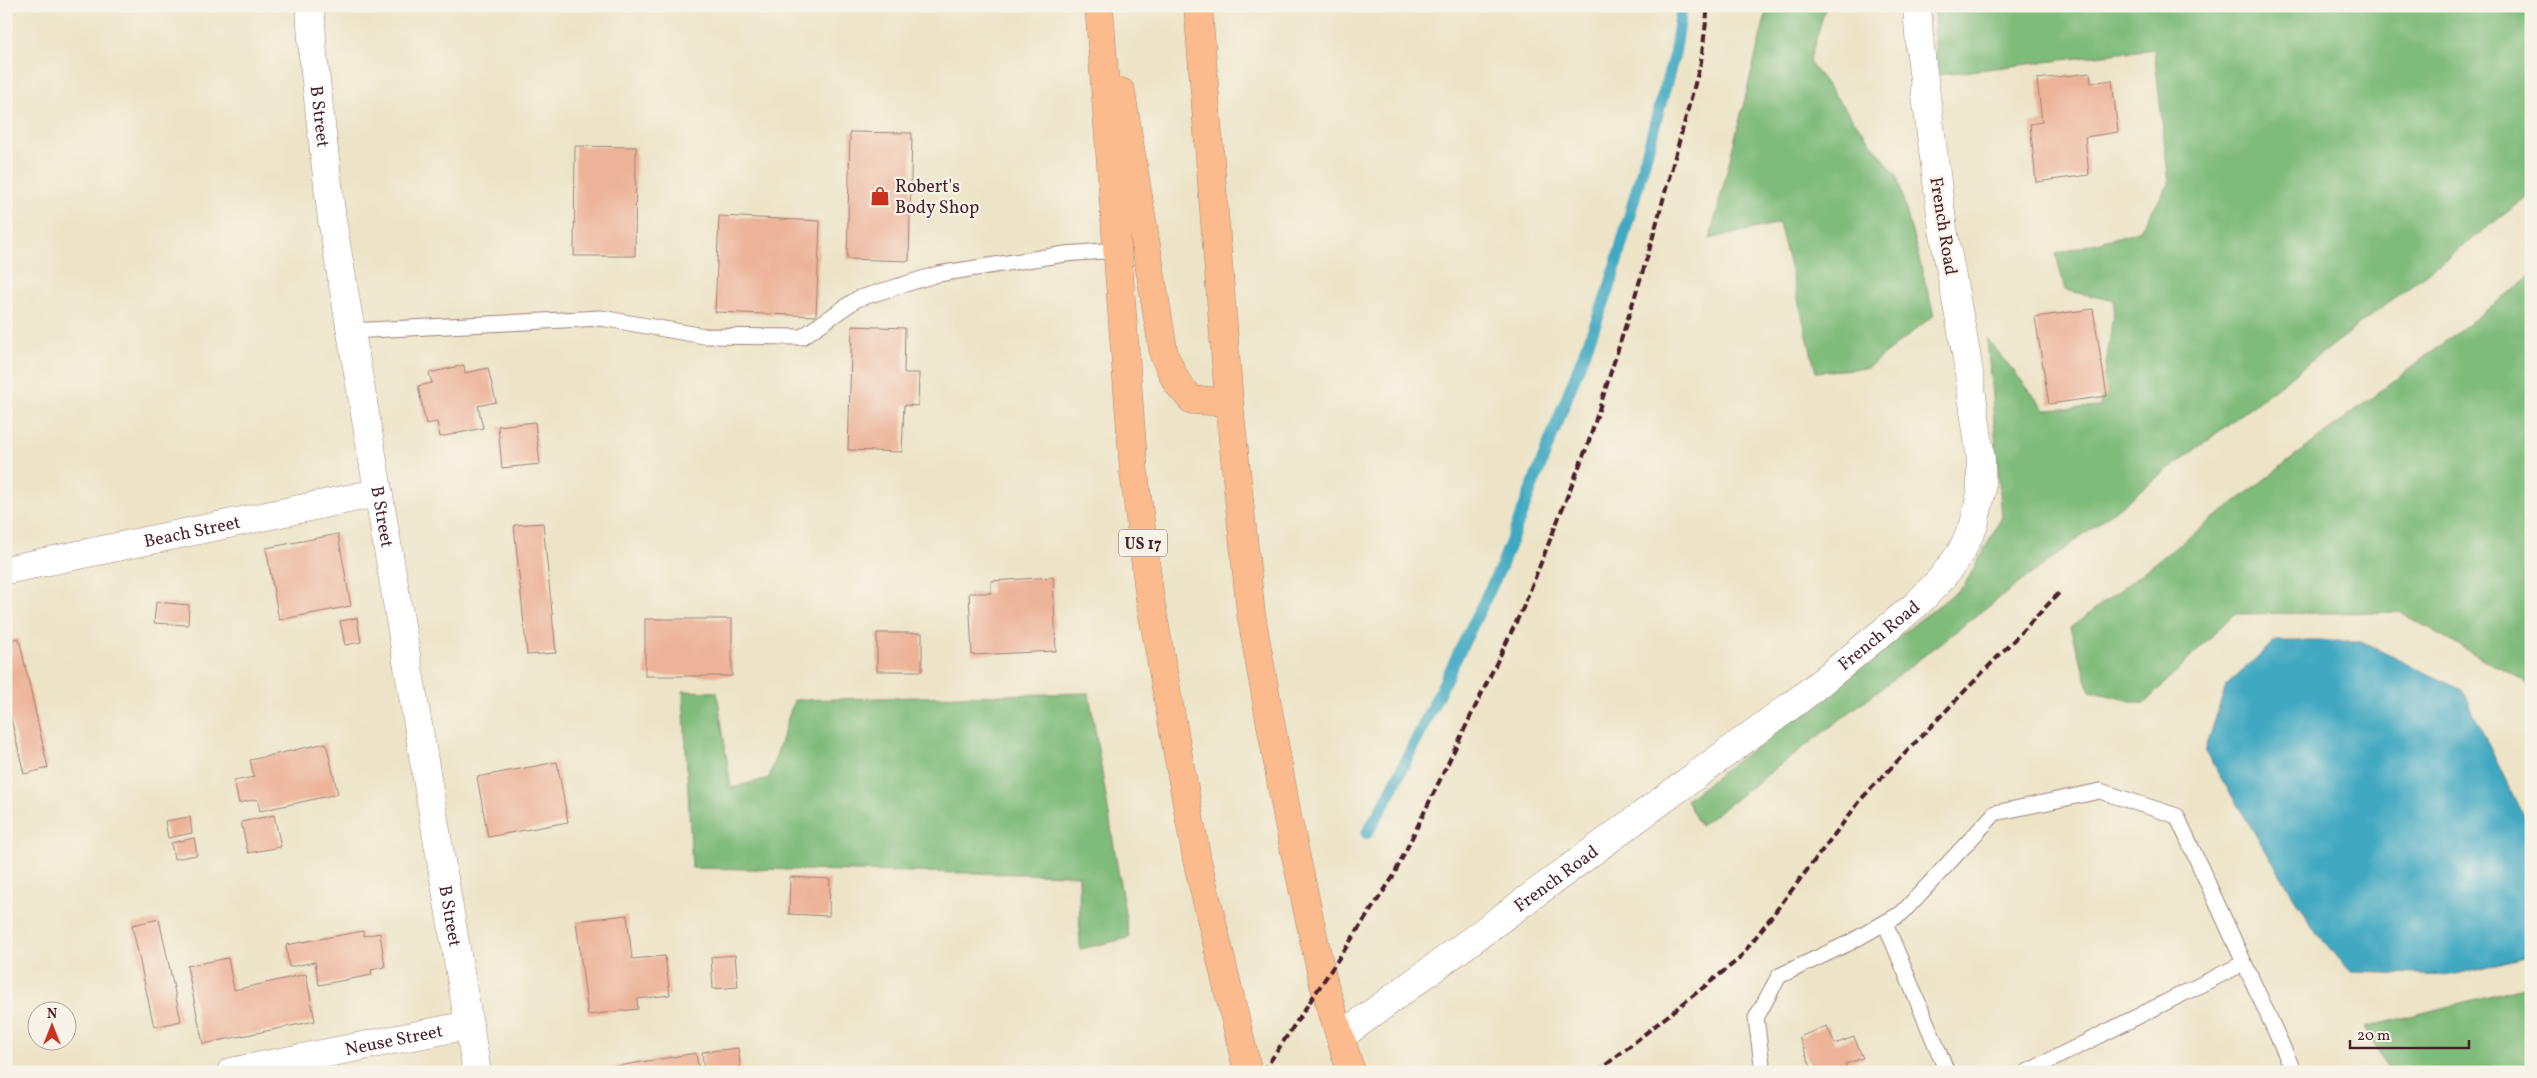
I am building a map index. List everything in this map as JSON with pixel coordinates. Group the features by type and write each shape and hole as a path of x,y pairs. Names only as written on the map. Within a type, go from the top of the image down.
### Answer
{"highway":[{"name":"US 17","path":"1099,6 1134,472 1150,599 1197,860 1248,1072"},
{"path":"1107,6 1164,355 1177,382 1192,400 1229,402"},
{"path":"1198,6 1229,402 1253,623 1288,820 1323,981 1351,1072"}],"street":[{"name":"B Street","path":"310,6 313,55 332,220 477,1072"},
{"name":"French Road","path":"1340,1037 1804,696 1917,604 1940,580 1960,554 1974,524 1981,493 1981,460 1966,354 1943,229 1920,48 1917,6"},
{"name":"Beach Street","path":"6,570 377,493"},
{"name":"Neuse Street","path":"231,1072 469,1025"}],"lane":[{"path":"350,331 601,318 704,336 802,337 857,299 938,274 1065,254 1118,250"},
{"path":"1763,1072 1756,1018 1779,976 1850,943 1902,913 1996,813 2100,791 2177,816 2294,1072"},
{"path":"1885,923 1947,1072"},
{"path":"2027,1072 2244,963"}],"green space":[{"path":"1768,6 1826,6 1809,62 1897,176 1934,315 1867,368 1816,372 1779,223 1710,239"},
{"path":"1934,6 1992,6 1993,11 2038,6 2531,6 2531,194 1700,826 1686,800 1964,586 2002,517 1987,338 2045,410 2100,407 2115,301 2065,290 2056,254 2139,231 2169,184 2154,49 1936,75"},
{"path":"2531,276 2531,686 2400,612 2234,614 2144,704 2090,691 2070,628"},
{"path":"683,691 717,692 731,788 769,778 794,700 1089,693 1129,938 1080,949 1079,875 692,868"},
{"path":"2531,985 2531,1072 2391,1072 2364,1028"}],"water":[{"path":"2275,641 2360,641 2462,690 2526,822 2531,854 2532,907 2528,942 2524,957 2453,975 2351,972 2316,933 2205,752 2226,685"}],"building":[{"path":"2090,73 2091,83 2112,80 2118,132 2085,137 2089,175 2036,182 2030,124 2042,122 2037,79"},
{"name":"Robert's Body Shop","path":"850,132 912,133 909,261 847,259"},
{"path":"575,146 636,147 635,256 574,256"},
{"path":"719,216 820,221 816,316 715,312"},
{"path":"2093,309 2107,396 2049,404 2035,317"},
{"path":"852,326 905,328 904,373 919,373 918,406 904,405 902,452 848,450"},
{"path":"464,365 465,373 488,368 496,402 478,406 483,428 440,437 437,422 426,424 418,386 432,383 429,373"},
{"path":"535,422 540,464 502,468 498,426"},
{"path":"543,523 556,653 527,655 514,525"},
{"path":"338,534 351,606 279,620 266,548"},
{"path":"1053,577 1056,651 972,655 969,593 991,593 991,581"},
{"path":"156,602 189,605 188,625 154,623"},
{"path":"357,618 361,642 345,645 340,621"},
{"path":"645,619 732,619 732,676 645,676"},
{"path":"877,633 922,633 922,671 877,671"},
{"path":"19,638 48,768 24,774 6,697 6,641"},
{"path":"326,743 338,794 260,811 257,799 239,803 234,781 254,777 250,760"},
{"path":"557,762 568,822 488,837 477,777"},
{"path":"274,815 281,847 248,853 241,822"},
{"path":"190,817 192,833 168,838 165,821"},
{"path":"194,838 197,855 174,859 171,843"},
{"path":"790,877 830,879 829,916 789,914"},
{"path":"627,915 632,959 665,956 670,995 637,999 638,1009 588,1015 576,921"},
{"path":"159,919 181,1021 154,1027 132,925"},
{"path":"363,931 364,936 380,933 385,967 371,970 372,975 319,985 315,962 289,967 286,945"},
{"path":"735,955 738,987 713,989 711,957"},
{"path":"228,958 234,990 306,974 315,1021 203,1044 187,966"},
{"path":"1827,1026 1835,1044 1854,1037 1863,1058 1845,1064 1848,1072 1813,1072 1799,1037"},
{"path":"738,1048 741,1071 704,1072 702,1052"},
{"path":"696,1053 699,1072 588,1072 588,1071"}],"waterway":[{"path":"1367,833 1386,801 1501,567 1609,289 1675,52 1682,6"}],"railway":[{"path":"1263,1072 1393,877 1523,608 1588,444 1647,258 1701,62 1708,6"},
{"path":"1597,1072 1739,959 1863,797 2059,593"}],"place":[{"name":"Robert's Body Shop","path":"880,196"}]}
